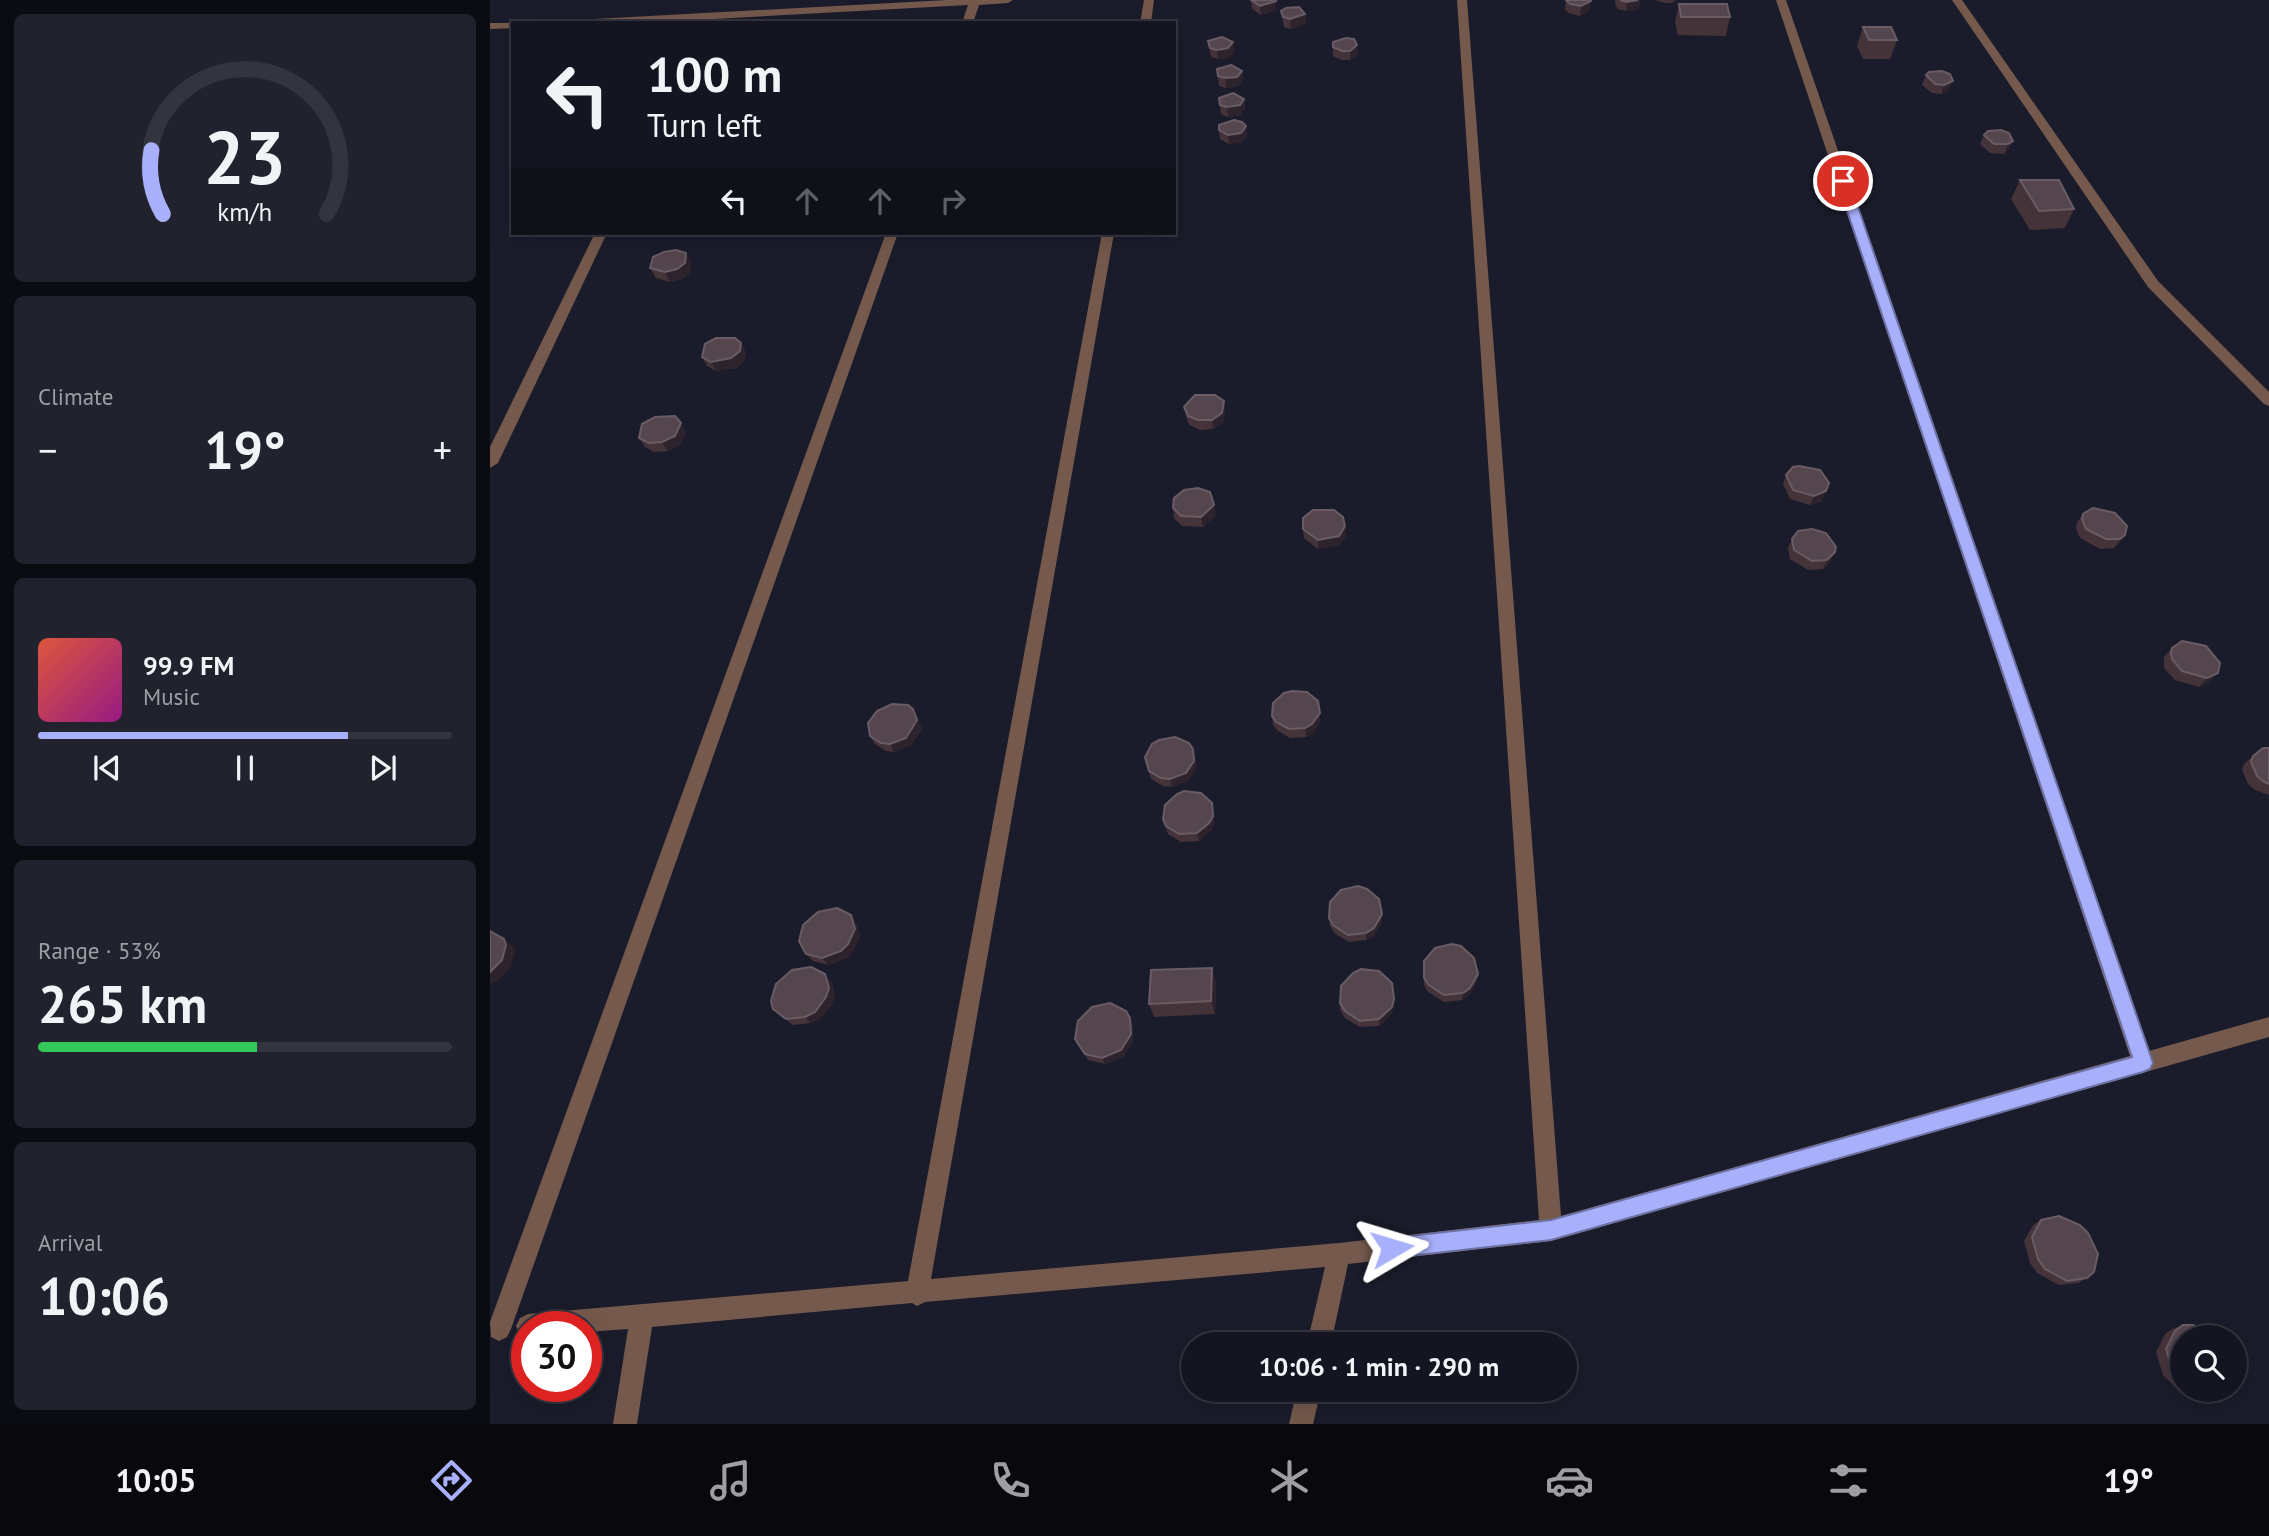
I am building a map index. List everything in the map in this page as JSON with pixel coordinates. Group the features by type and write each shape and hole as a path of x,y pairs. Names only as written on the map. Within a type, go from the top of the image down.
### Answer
{"street":[{"path":"703,20 713,0"},
{"path":"661,21 1008,0"},
{"path":"1145,21 1149,0"},
{"path":"1462,0 1551,1230"},
{"path":"1781,0 2143,1063"},
{"path":"1957,0 2153,284 2269,401"},
{"path":"968,21 974,1"},
{"path":"490,26 511,26"},
{"path":"490,463 600,235"},
{"path":"494,1330 891,235"},
{"path":"916,1294 1108,235"},
{"path":"602,1320 1339,1254 1551,1230 2269,1027"},
{"path":"1322,1332 1339,1254"},
{"path":"625,1424 642,1317"},
{"path":"1301,1424 1306,1402"}],"building":[{"path":"1251,0 1275,0 1276,1 1260,6"},
{"path":"1566,0 1591,1 1581,6 1570,4"},
{"path":"1679,4 1727,4 1730,17 1681,17"},
{"path":"1299,7 1305,14 1290,19 1283,17 1281,11"},
{"path":"1863,27 1891,27 1897,40 1869,40"},
{"path":"1222,37 1233,42 1228,48 1210,48 1208,41"},
{"path":"1346,38 1354,39 1357,45 1350,51 1333,47 1333,42"},
{"path":"1231,65 1242,71 1237,77 1218,76 1217,69"},
{"path":"1942,71 1950,74 1953,81 1944,85 1935,84 1926,75 1929,72"},
{"path":"1233,93 1244,99 1240,105 1220,105 1219,98"},
{"path":"1234,120 1246,126 1241,133 1228,135 1219,130 1219,125"},
{"path":"2001,130 2009,133 2013,141 2008,144 1994,144 1984,135 1988,131"},
{"path":"2020,180 2059,180 2074,209 2039,211"},
{"path":"676,250 686,253 685,263 677,269 665,272 650,268 653,257"},
{"path":"716,338 735,338 741,343 740,351 731,358 711,362 702,357 705,344"},
{"path":"1195,395 1215,395 1224,401 1222,413 1212,420 1198,420 1188,416 1184,407"},
{"path":"675,416 681,423 675,436 662,442 649,443 639,438 642,424 655,417"},
{"path":"1793,467 1820,470 1829,483 1826,491 1814,496 1793,490 1786,475"},
{"path":"1198,488 1210,492 1214,505 1201,517 1181,516 1173,508 1174,498 1184,490"},
{"path":"2093,508 2115,513 2127,526 2125,535 2120,539 2106,539 2086,529 2083,514"},
{"path":"1313,510 1334,510 1343,517 1345,526 1339,536 1318,540 1303,529 1303,518"},
{"path":"1812,529 1826,533 1836,547 1827,560 1812,561 1794,550 1792,539 1798,531"},
{"path":"2182,641 2206,646 2220,663 2218,673 2207,678 2182,671 2172,659 2171,653 2172,648"},
{"path":"1307,692 1318,701 1320,713 1312,724 1305,728 1289,729 1276,722 1272,716 1273,703 1284,693"},
{"path":"892,704 908,705 913,709 917,720 906,738 890,744 881,743 870,736 868,723 877,711"},
{"path":"1175,737 1189,743 1193,749 1194,761 1186,773 1170,779 1161,778 1149,771 1145,757 1152,744"},
{"path":"2263,748 2269,748 2269,784 2257,776 2251,762 2253,756"},
{"path":"1184,791 1201,793 1212,803 1213,816 1197,833 1179,834 1166,826 1163,819 1165,805"},
{"path":"1358,886 1367,889 1379,899 1382,914 1374,928 1366,933 1348,935 1333,925 1329,918 1330,902 1341,890"},
{"path":"837,908 851,915 855,929 848,944 841,951 822,958 806,954 799,941 803,925 818,912"},
{"path":"490,931 504,939 506,945 502,960 490,972"},
{"path":"1452,944 1461,946 1474,958 1478,974 1470,988 1463,993 1444,995 1424,978 1424,961 1435,948"},
{"path":"811,967 825,974 829,988 826,997 815,1012 805,1017 786,1019 773,1009 771,1001 776,984 792,970"},
{"path":"1212,968 1211,1001 1149,1004 1151,970"},
{"path":"1361,969 1379,971 1392,983 1392,1007 1379,1019 1360,1021 1345,1011 1340,1003 1341,986 1353,973"},
{"path":"1110,1003 1126,1011 1130,1018 1131,1034 1121,1050 1102,1058 1085,1054 1075,1039 1078,1021 1092,1007"},
{"path":"2059,1216 2080,1225 2088,1233 2098,1254 2094,1272 2087,1278 2067,1281 2045,1269 2038,1259 2032,1237 2041,1220"},
{"path":"2170,1341 2170,1362 2166,1349"}],"route":[{"path":"1392,1248 1551,1230 2143,1063 1843,181"}]}
